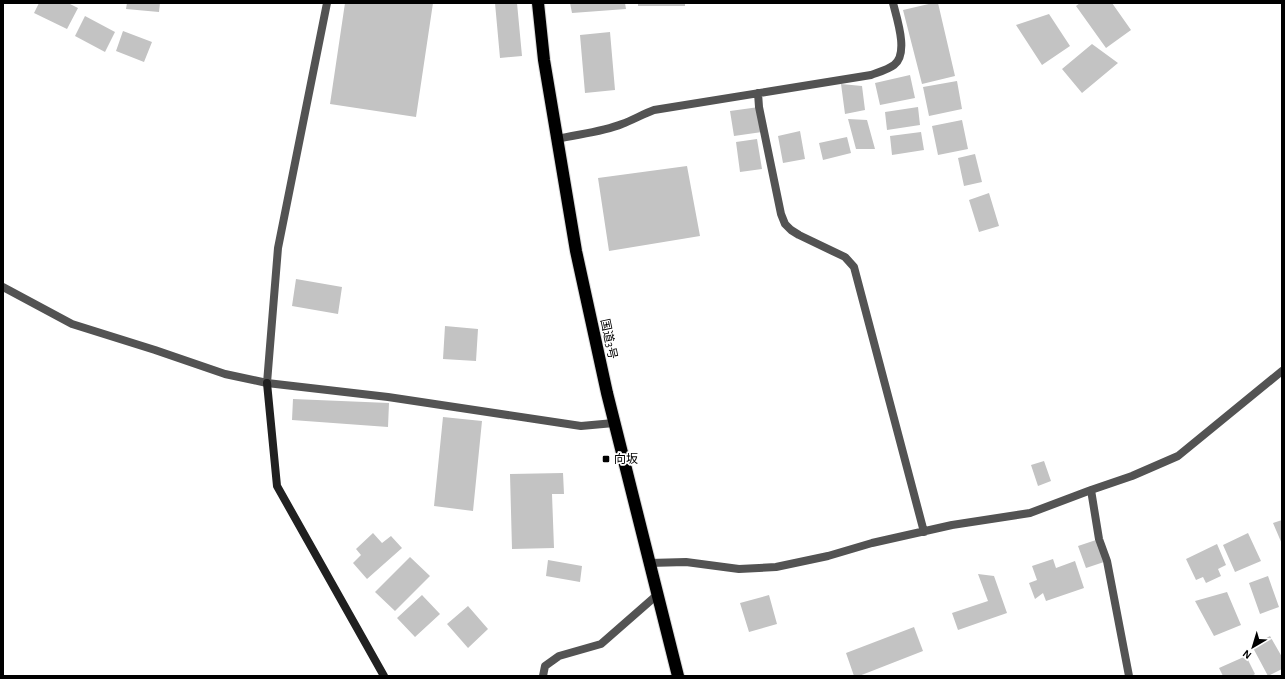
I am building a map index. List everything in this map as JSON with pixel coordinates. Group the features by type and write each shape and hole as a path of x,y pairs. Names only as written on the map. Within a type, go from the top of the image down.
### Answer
{"highway":[{"name":"国道3号","path":"538,3 544,60 576,251 614,423 678,676"}],"street":[{"path":"327,3 278,248 267,383 277,486 384,676"},
{"path":"557,138 621,124 641,114 654,110 871,75 886,70 895,65 901,57 902,46 893,3"},
{"path":"758,93 758,107 781,214 785,224 799,235 845,257 854,267 924,532"},
{"path":"3,287 72,324 156,350 225,374 267,383 388,397 581,426 614,423"},
{"path":"649,563 686,562 739,569 776,567 828,556 872,543 952,525 1030,513 1132,476 1178,456 1282,372"},
{"path":"1091,490 1099,539 1107,561 1129,676"},
{"path":"543,676 545,666 559,656 601,644 657,596"}],"building":[{"path":"39,3 68,3 78,8 67,29 34,13"},
{"path":"127,3 160,3 159,12 126,9"},
{"path":"345,3 433,3 416,117 330,104"},
{"path":"495,3 517,3 522,56 500,58"},
{"path":"570,3 625,3 626,9 572,13"},
{"path":"638,3 685,3 685,6 638,6"},
{"path":"938,3 955,76 922,84 903,10"},
{"path":"1080,3 1112,3 1131,30 1106,48 1076,6"},
{"path":"1049,14 1070,46 1042,65 1016,25"},
{"path":"85,16 115,32 105,52 75,36"},
{"path":"123,31 152,42 144,62 116,51"},
{"path":"610,32 615,90 585,93 580,35"},
{"path":"1092,44 1118,63 1082,93 1062,69"},
{"path":"910,75 915,98 880,105 875,83"},
{"path":"957,81 962,109 929,116 923,87"},
{"path":"841,84 862,86 865,110 845,114"},
{"path":"759,107 762,132 734,136 730,111"},
{"path":"918,107 920,125 887,130 885,112"},
{"path":"848,119 867,120 875,149 856,149"},
{"path":"962,120 968,149 938,155 932,126"},
{"path":"800,131 805,159 783,163 778,136"},
{"path":"921,132 924,150 892,155 890,136"},
{"path":"847,137 851,153 823,160 819,143"},
{"path":"757,139 762,169 740,172 736,142"},
{"path":"975,154 982,182 964,186 958,158"},
{"path":"687,166 700,236 609,251 598,178"},
{"path":"989,193 999,226 979,232 969,200"},
{"path":"296,279 342,287 338,314 292,306"},
{"path":"445,326 478,329 476,361 443,359"},
{"path":"293,399 389,403 388,427 292,420"},
{"path":"443,417 482,421 473,511 434,506"},
{"path":"1044,461 1051,481 1038,486 1031,465"},
{"path":"563,473 564,494 552,494 554,548 512,549 510,474"},
{"path":"1282,520 1282,544 1273,523"},
{"path":"373,533 382,543 391,536 402,548 367,579 353,563 361,555 356,549"},
{"path":"1248,533 1261,561 1235,572 1223,545"},
{"path":"1099,539 1107,561 1086,568 1078,546"},
{"path":"1217,544 1226,565 1218,569 1221,576 1206,583 1203,577 1196,580 1186,559"},
{"path":"410,557 430,576 395,611 375,592"},
{"path":"1053,559 1056,568 1075,561 1084,588 1046,601 1043,593 1035,599 1029,583 1037,580 1032,566"},
{"path":"548,560 582,566 580,582 546,576"},
{"path":"978,574 994,576 1007,613 958,630 952,613 988,601"},
{"path":"1268,576 1279,607 1260,614 1249,583"},
{"path":"1227,592 1241,625 1214,636 1195,601"},
{"path":"422,595 440,614 415,637 397,618"},
{"path":"769,595 777,624 749,632 740,603"},
{"path":"468,606 488,629 468,648 447,624"},
{"path":"914,627 923,651 859,676 854,676 846,653"},
{"path":"1270,636 1282,657 1282,669 1268,676 1252,646"},
{"path":"1246,656 1255,674 1252,676 1223,676 1219,668"}],"place":[{"name":"向坂","path":"606,459"}]}
